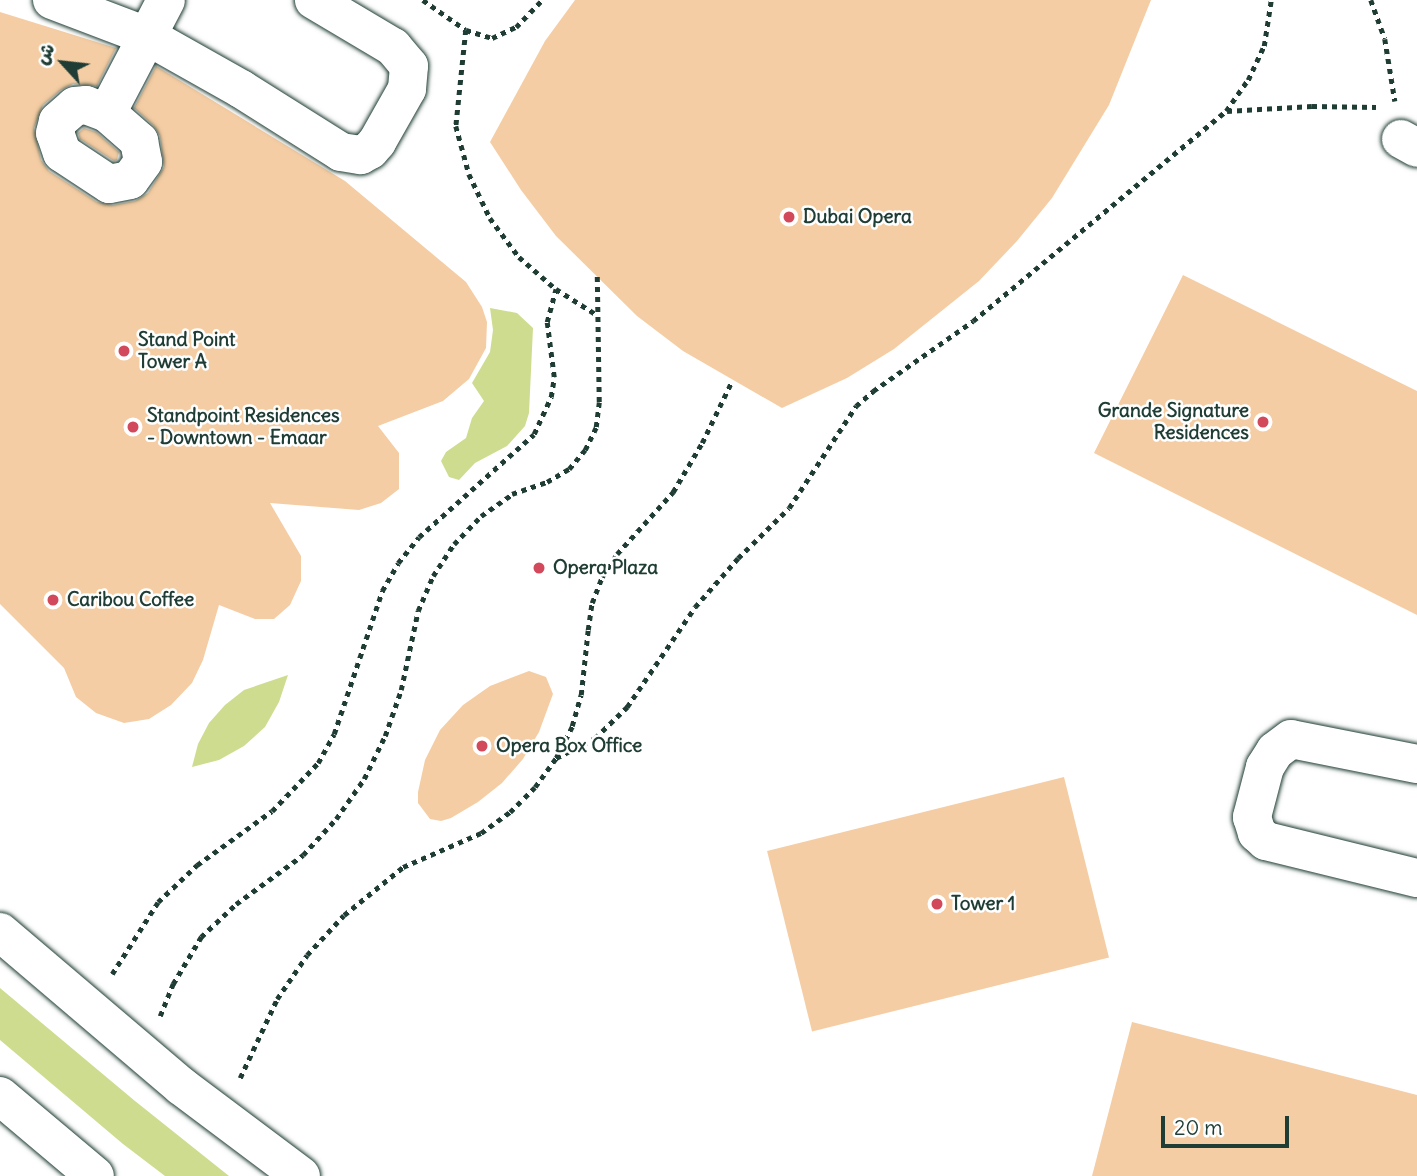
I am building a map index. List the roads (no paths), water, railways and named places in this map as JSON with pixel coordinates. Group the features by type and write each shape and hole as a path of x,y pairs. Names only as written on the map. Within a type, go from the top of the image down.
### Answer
{"street":[{"path":"52,0 147,36 241,89 341,152 361,155 377,142 407,89 408,66 393,47 314,0"},
{"path":"107,113 166,0"},
{"path":"1417,764 1291,739 1275,751 1265,767 1251,817 1257,833 1266,841 1417,878"},
{"path":"0,932 144,1055 222,1118 301,1176"},
{"path":"0,1096 95,1176"}],"place":[{"name":"Dubai Opera","path":"789,217"},
{"name":"Stand Point Tower A","path":"124,351"},
{"name":"Grande Signature Residences","path":"1263,422"},
{"name":"Standpoint Residences - Downtown - Emaar","path":"133,427"},
{"name":"Opera Plaza","path":"539,568"},
{"name":"Caribou Coffee","path":"53,600"},
{"name":"Opera Box Office","path":"482,746"},
{"name":"Tower 1","path":"937,904"}]}
